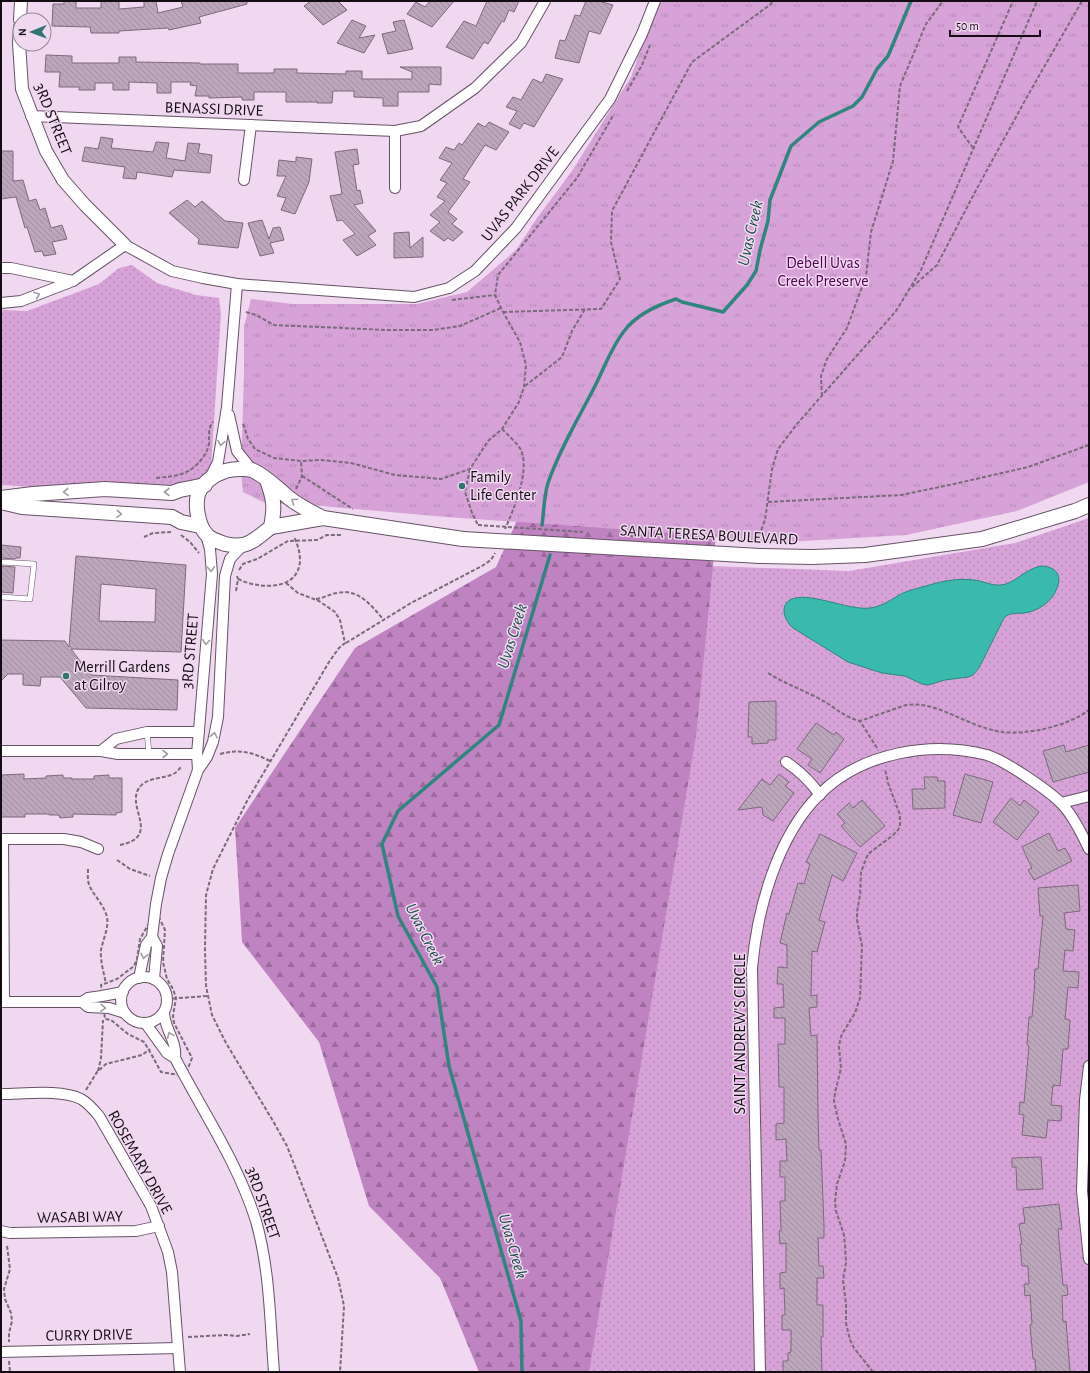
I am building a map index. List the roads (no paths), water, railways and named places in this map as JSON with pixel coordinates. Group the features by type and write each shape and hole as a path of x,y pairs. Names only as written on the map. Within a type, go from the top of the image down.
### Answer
{"main road":[{"path":"1,502 22,507 172,517 203,530 219,542 231,545 243,545 255,539 271,527 274,512 274,499 267,480 252,470 232,469 220,472 208,481 198,493 197,512 203,530"},
{"name":"SANTA TERESA BOULEVARD","path":"267,480 293,501 323,518"},
{"path":"1,498 33,494 105,490 172,493 208,481"},
{"name":"SANTA TERESA BOULEVARD","path":"271,527 323,518 463,539 760,556 812,557 865,555 982,539 1076,511 1089,505"}],"street":[{"path":"20,12 21,1"},
{"name":"BENASSI DRIVE","path":"32,116 395,131 421,126 475,88 521,43 545,1"},
{"name":"UVAS PARK DRIVE","path":"125,245 172,271 237,284 414,297 449,288 475,271 516,228 610,100 642,34 655,1"},
{"name":"3RD STREET","path":"20,52 22,89 46,151 63,180 85,205 125,245"},
{"path":"244,180 251,125"},
{"path":"395,131 395,188"},
{"path":"1,303 21,301 73,282 125,245"},
{"path":"1,268 12,268 73,282"},
{"path":"208,481 218,462 227,407 237,284"},
{"path":"227,407 231,428 238,451 252,470"},
{"name":"3RD STREET","path":"198,770 197,754 212,574 210,549 203,530"},
{"name":"3RD STREET","path":"140,978 146,945 152,937 156,904 168,854 198,770 207,757 213,742 218,717 225,576 230,559 243,545"},
{"path":"101,751 116,739 147,732 199,732"},
{"name":"SAINT ANDREW'S CIRCLE","path":"760,1372 752,968 762,908 785,844 797,823 820,794 850,772 866,764 893,755 930,749 959,750 988,756 1006,764 1042,788 1061,803 1080,831 1089,849"},
{"path":"1,751 101,751 118,754 197,754"},
{"path":"786,762 805,777 820,794"},
{"path":"1061,803 1089,796"},
{"path":"98,849 81,842 64,839 2,839 3,1002 82,1002 88,998 123,992"},
{"name":"3RD STREET","path":"152,937 156,946 154,979"},
{"path":"147,977 154,979 172,999 167,1004 161,1017 154,1022 146,1024 131,1020 122,1007 121,999 123,992 132,980 147,977"},
{"path":"82,1002 88,1007 109,1008 125,1013"},
{"name":"3RD STREET","path":"164,1013 166,1026 176,1049 175,1058"},
{"name":"3RD STREET","path":"146,1024 167,1053 175,1058 236,1170 244,1188 256,1222 266,1271 274,1372"},
{"path":"1089,1066 1082,1191 1089,1259"},
{"name":"ROSEMARY DRIVE","path":"1,1094 64,1094 81,1099 90,1106 103,1122 151,1206 168,1252 172,1272 180,1372"},
{"name":"WASABI WAY","path":"1,1231 10,1233 136,1231 159,1226"},
{"name":"CURRY DRIVE","path":"5,1349 178,1348"}],"lane":[{"path":"1,562 34,564 30,599 1,597"},
{"path":"147,732 149,754"}],"waterway":[{"name":"Uvas Creek","path":"542,525 546,493 553,470 564,445 620,336 630,324 642,315 655,307 676,299 682,302 723,312 747,285 756,271 768,221 770,200 791,146 819,122 853,106 862,97 877,69 888,56 911,1"},
{"name":"Uvas Creek","path":"522,1372 521,1321 449,1066 437,987 398,916 382,844 398,811 499,725 550,555"}],"place":[{"name":"Family Life Center","path":"462,486"},
{"name":"Merrill Gardens at Gilroy","path":"66,676"}],"park label":[{"name":"Debell Uvas Creek Preserve","path":"823,272"}]}
